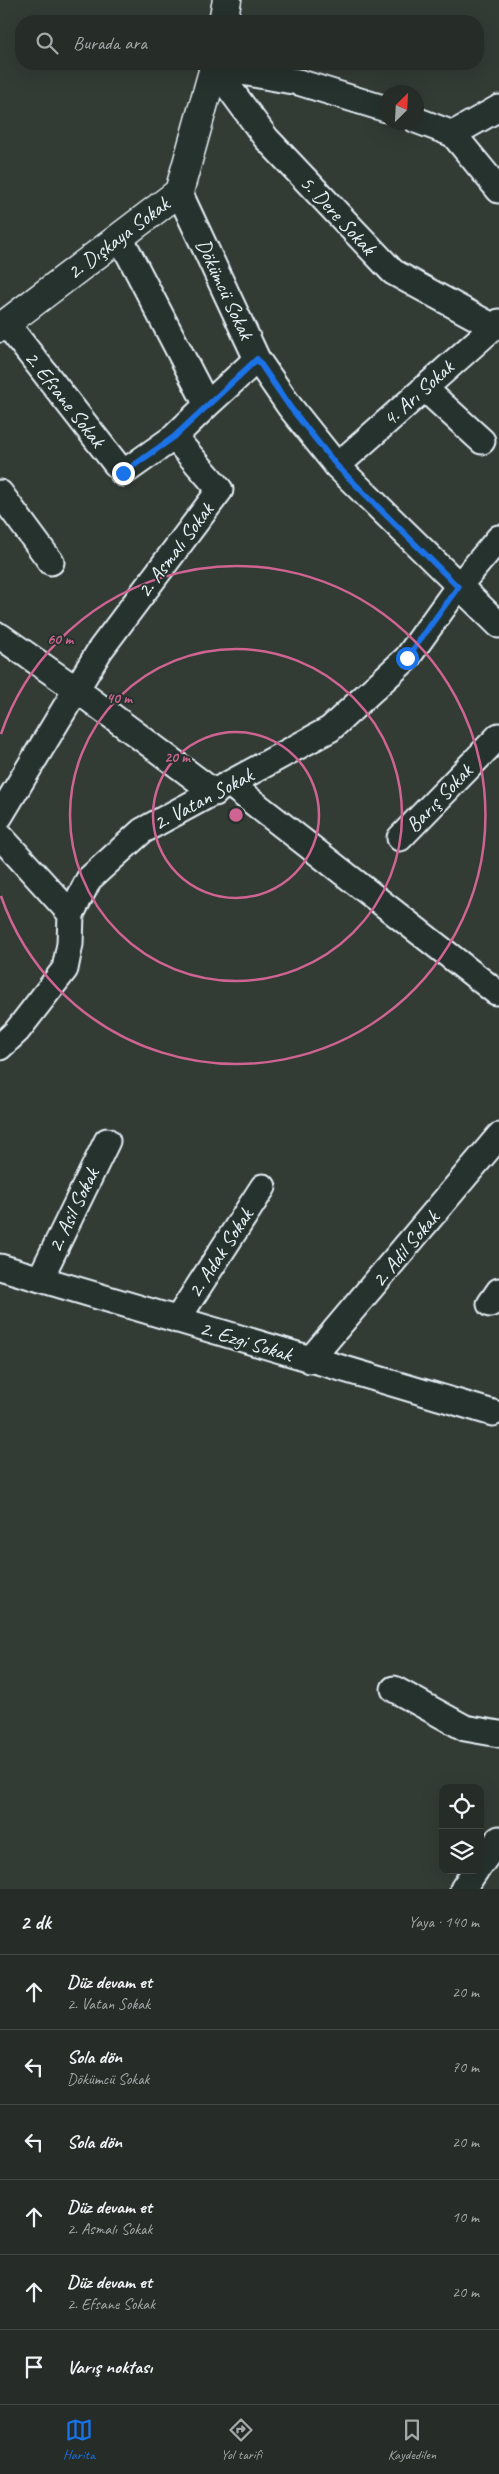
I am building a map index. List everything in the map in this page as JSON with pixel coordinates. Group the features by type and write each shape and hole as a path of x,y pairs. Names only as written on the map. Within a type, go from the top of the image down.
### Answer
{"street":[{"path":"224,15 227,0"},
{"name":"2. Dışkaya Sokak","path":"3,325 179,192 213,70"},
{"name":"5. Dere Sokak","path":"217,70 266,138 393,272 496,324"},
{"path":"235,70 298,82 379,107"},
{"path":"452,134 499,108"},
{"path":"424,123 452,134 499,190"},
{"name":"Dökümcü Sokak","path":"179,192 257,359 290,407 337,466 458,587 499,625"},
{"path":"120,237 207,405"},
{"name":"4. Arı Sokak","path":"337,466 496,324"},
{"name":"2. Efsane Sokak","path":"3,325 123,473 174,437"},
{"path":"174,437 257,359"},
{"path":"424,388 482,441"},
{"name":"2. Asmalı Sokak","path":"0,816 100,650 220,490 174,437"},
{"path":"0,493 51,562"},
{"name":"2. Vatan Sokak","path":"0,1047 17,1031 65,970 70,944 70,914 89,879 142,831 223,789 330,729 407,658 458,587 499,538"},
{"path":"0,636 76,690 223,789 496,992"},
{"name":"Barış Sokak","path":"400,838 499,736"},
{"path":"0,836 70,914"},
{"name":"2. Adil Sokak","path":"310,1360 499,1136"},
{"name":"2. Asil Sokak","path":"40,1278 107,1141"},
{"name":"2. Adak Sokak","path":"177,1320 263,1187"},
{"name":"2. Ezgi Sokak","path":"0,1266 310,1360 493,1413"},
{"path":"394,1689 465,1728 499,1734"},
{"path":"484,1860 499,1839"},
{"path":"463,1889 473,1874"}],"route":[{"path":"123,473 174,437 257,359 290,407 337,466 458,587 407,658"}]}
